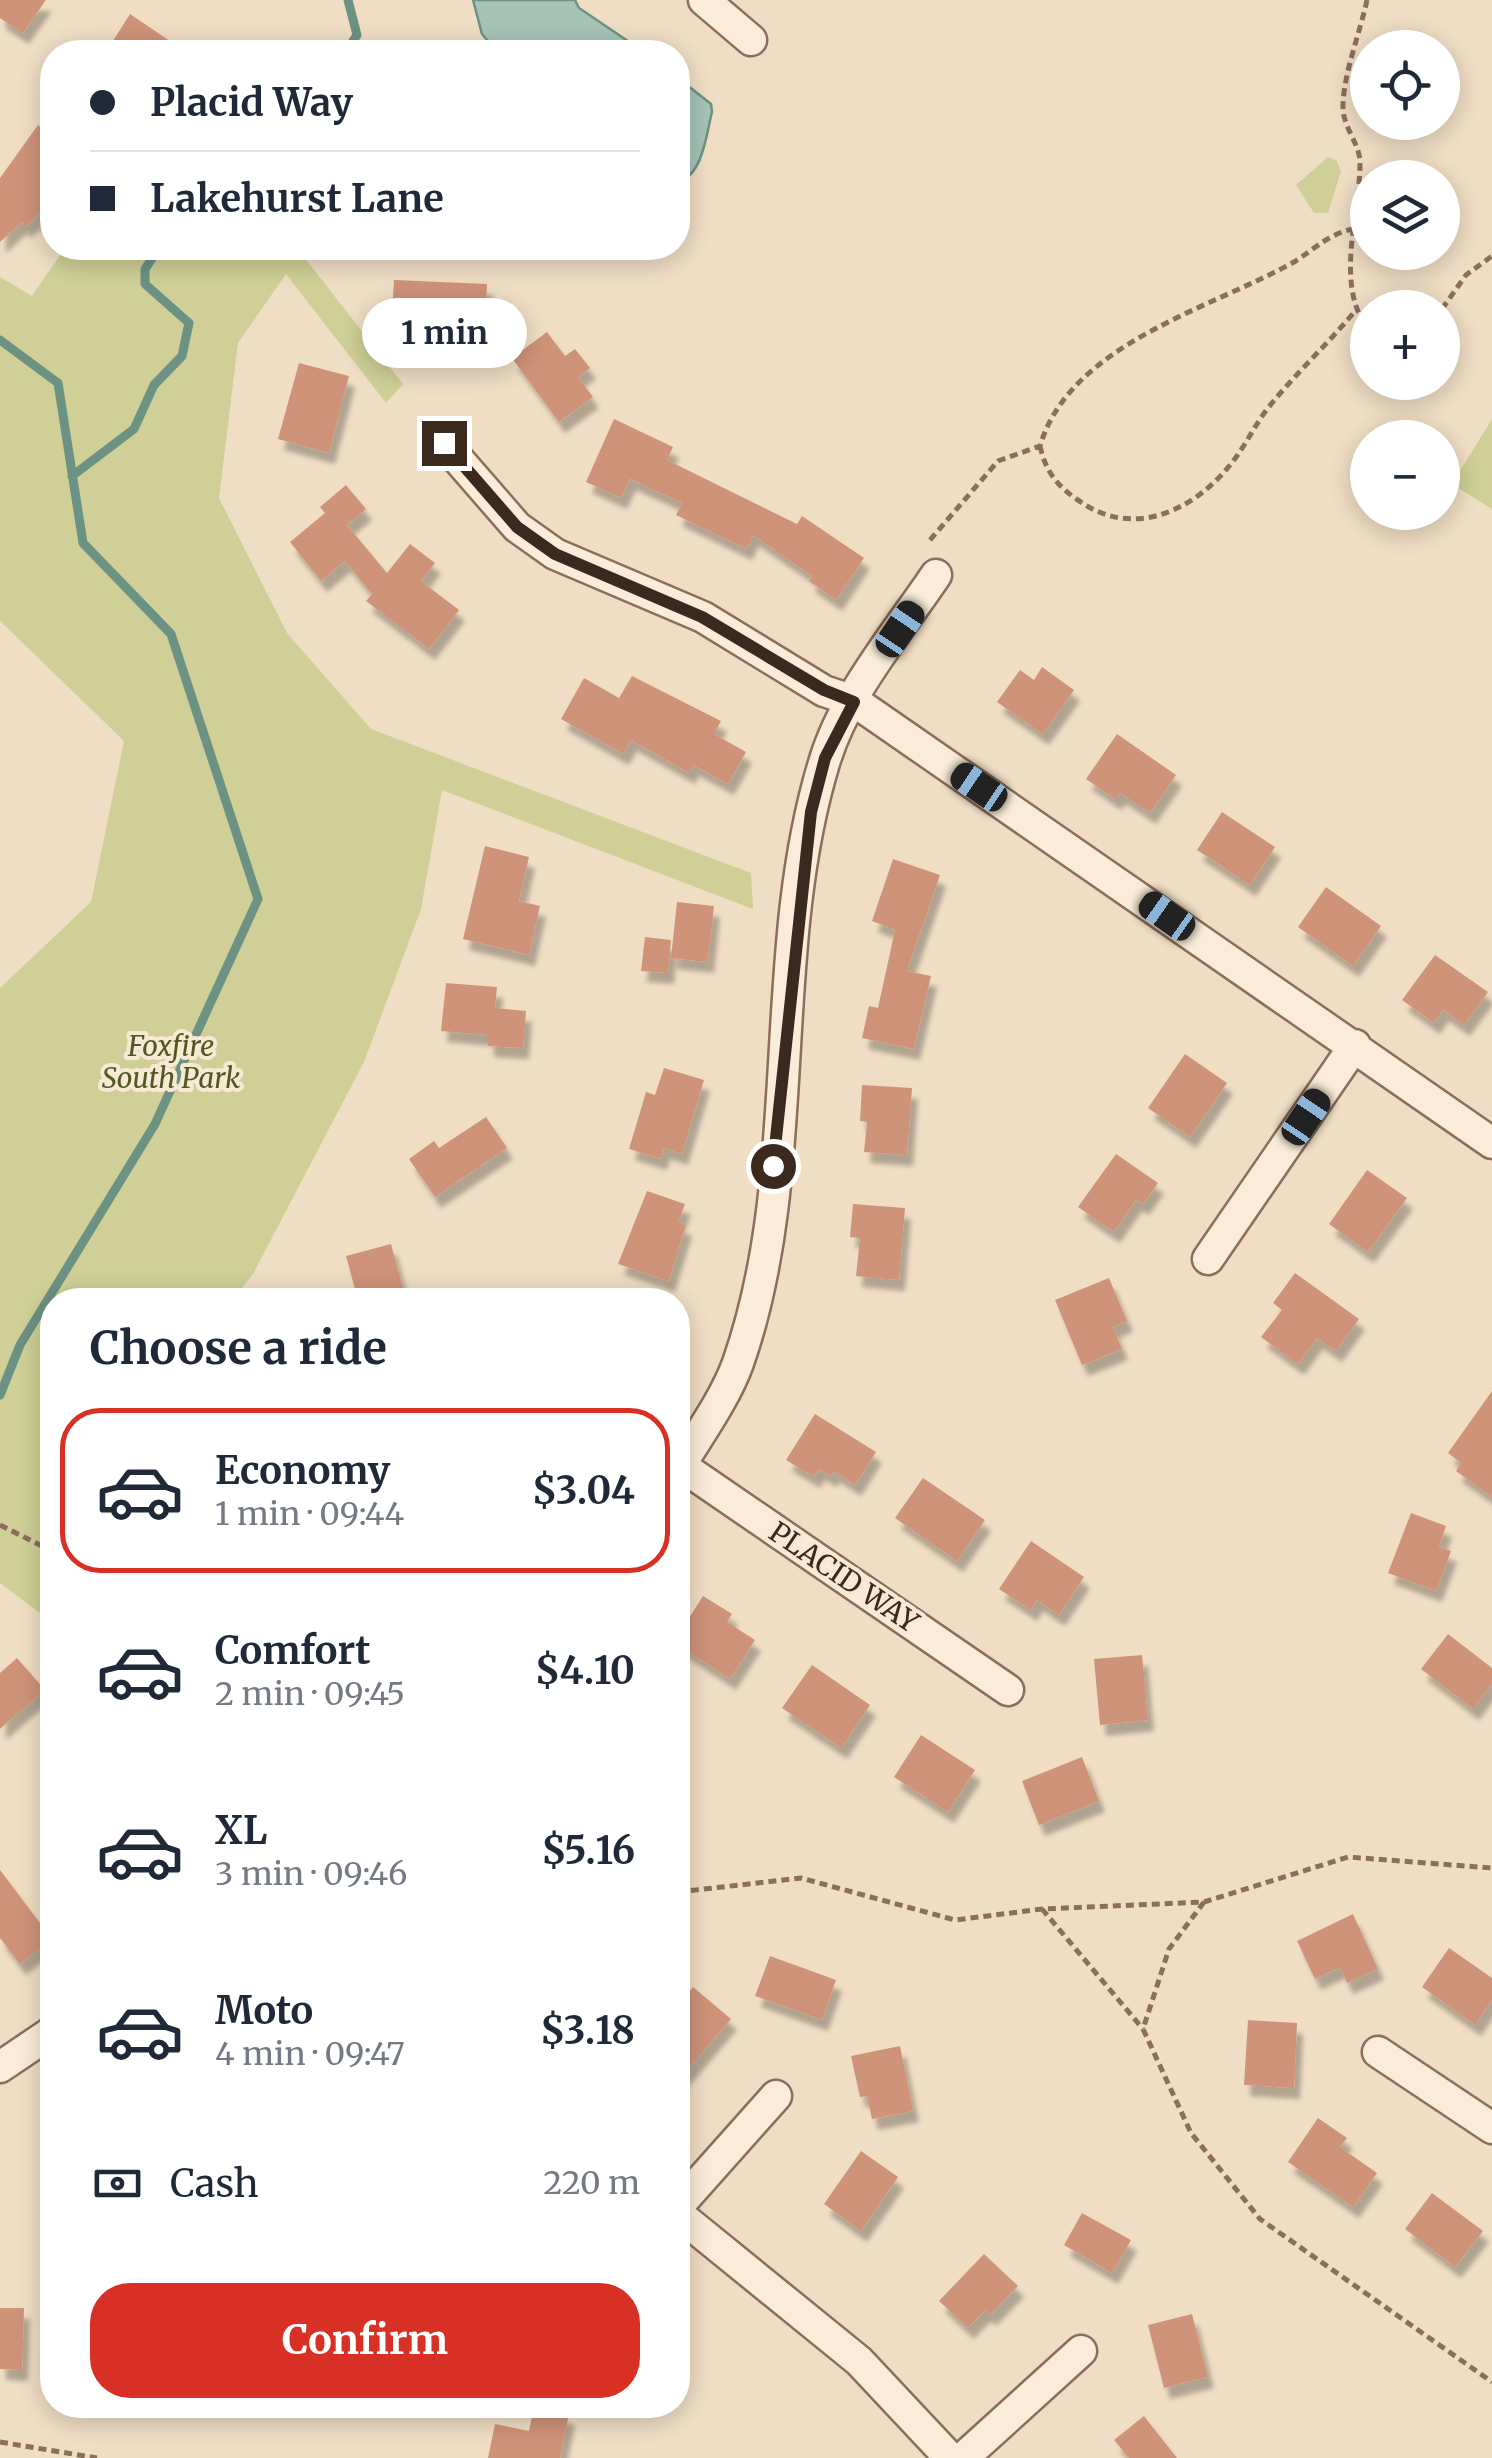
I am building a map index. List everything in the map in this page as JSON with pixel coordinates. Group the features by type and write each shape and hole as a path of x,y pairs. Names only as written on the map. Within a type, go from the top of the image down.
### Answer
{"street":[{"path":"704,0 751,40"},
{"path":"444,443 517,527 555,554 702,617 824,690 854,702 1492,1143"},
{"name":"PLACID WAY","path":"690,1448 737,1367 763,1276 811,812 825,758 854,702 936,575"},
{"path":"1208,1260 1355,1045"},
{"name":"PLACID WAY","path":"690,1474 1008,1690"},
{"path":"0,2068 40,2040"},
{"path":"1378,2052 1492,2128"},
{"path":"690,2193 776,2096"},
{"path":"690,2224 859,2361 950,2458"},
{"path":"963,2458 1080,2350"}],"path":[{"path":"1360,160 1344,123 1342,102 1367,0"},
{"path":"1350,230 1333,233 1294,262 1096,366 1066,394 1046,426 1040,446 1044,468 1065,492 1098,513 1122,520 1158,517 1200,498 1231,464 1267,409 1350,318"},
{"path":"1456,290 1466,276 1492,256"},
{"path":"930,540 998,461 1040,446"},
{"path":"0,1524 40,1545"},
{"path":"690,1891 801,1878 955,1920 1042,1909 1204,1902 1348,1858 1492,1868"},
{"path":"1143,2028 1169,1950 1204,1902"},
{"path":"1042,1909 1143,2028 1191,2133 1260,2219 1492,2382"},
{"path":"0,2442 98,2458"}],"green space":[{"path":"1328,157 1336,160 1341,171 1328,213 1314,213 1296,185"},
{"name":"Foxfire South Park","path":"57,260 306,260 403,384 386,403 286,274 238,343 219,498 287,633 371,729 751,873 753,909 442,790 421,909 364,1062 253,1274 242,1288 40,1288 40,1613 0,1583 0,988 91,902 124,741 0,621 0,277 32,296"},
{"path":"1492,419 1492,509 1460,489 1460,471"}],"shaded area":[{"path":"473,0 575,0 579,8 626,40 487,40"},
{"path":"690,87 711,104 712,112 690,174"}],"building":[{"path":"0,0 46,0 23,33 0,18"},
{"path":"130,14 168,40 114,40"},
{"path":"40,126 40,213 25,227 22,222 0,242 0,178"},
{"path":"394,280 487,284 485,335 391,330"},
{"path":"547,332 565,356 575,349 590,368 578,377 593,397 559,422 512,358"},
{"path":"299,363 349,376 329,453 278,439"},
{"path":"614,419 673,447 667,460 797,524 802,516 864,558 836,600 809,581 812,576 753,535 746,549 676,515 682,503 630,479 621,498 586,482"},
{"path":"346,485 366,509 347,525 387,573 410,544 435,563 421,581 459,610 429,649 366,601 372,594 345,561 321,581 290,542 325,513 320,507"},
{"path":"1042,667 1074,690 1043,734 997,702 1020,670 1034,680"},
{"path":"632,676 721,721 714,734 746,752 728,784 693,765 689,773 631,740 623,754 561,719 584,678 619,698"},
{"path":"1117,734 1176,775 1150,813 1120,793 1115,799 1086,779"},
{"path":"1222,812 1275,847 1250,885 1197,850"},
{"path":"485,846 529,857 519,901 540,906 529,955 463,939"},
{"path":"893,859 940,875 907,971 931,976 914,1049 862,1038 869,1006 878,1008 895,930 872,921"},
{"path":"1326,887 1381,926 1353,966 1298,927"},
{"path":"677,902 714,906 708,962 671,958"},
{"path":"645,937 671,940 668,973 641,971"},
{"path":"1435,955 1488,992 1464,1025 1443,1010 1434,1023 1402,1000"},
{"path":"446,983 497,987 495,1008 526,1011 523,1048 488,1046 488,1035 441,1031"},
{"path":"1185,1054 1227,1083 1190,1137 1148,1108"},
{"path":"664,1068 704,1080 682,1154 664,1148 661,1159 629,1149 646,1092 655,1095"},
{"path":"862,1085 912,1088 907,1155 864,1152 867,1122 860,1121"},
{"path":"486,1117 507,1148 435,1197 409,1159 434,1141 439,1148"},
{"path":"1116,1154 1158,1183 1143,1204 1136,1200 1114,1232 1078,1207"},
{"path":"1367,1170 1407,1198 1368,1252 1329,1224"},
{"path":"647,1191 685,1204 678,1222 686,1225 669,1281 618,1264"},
{"path":"853,1204 905,1208 899,1280 856,1276 860,1238 850,1237"},
{"path":"391,1244 403,1288 355,1288 346,1256"},
{"path":"1295,1273 1359,1319 1336,1351 1317,1338 1298,1364 1261,1337 1282,1310 1273,1303"},
{"path":"1109,1278 1127,1321 1113,1327 1122,1349 1082,1365 1055,1300"},
{"path":"1492,1391 1492,1497 1456,1471 1461,1463 1448,1453"},
{"path":"815,1414 876,1452 855,1485 834,1471 831,1476 819,1469 814,1477 786,1460"},
{"path":"923,1478 985,1520 957,1561 895,1518"},
{"path":"1411,1513 1446,1526 1439,1547 1451,1551 1436,1591 1388,1573"},
{"path":"1031,1541 1084,1577 1059,1615 1037,1600 1031,1610 999,1589"},
{"path":"703,1596 732,1614 727,1622 755,1640 730,1679 690,1653 690,1616"},
{"path":"1448,1634 1492,1668 1492,1684 1473,1709 1421,1669"},
{"path":"1142,1655 1148,1720 1100,1725 1094,1659"},
{"path":"17,1658 40,1684 40,1694 0,1729 0,1673"},
{"path":"812,1665 870,1705 841,1748 782,1708"},
{"path":"921,1735 975,1770 948,1812 894,1777"},
{"path":"1082,1757 1099,1801 1039,1825 1022,1781"},
{"path":"0,1870 40,1923 40,1948 20,1964 0,1938"},
{"path":"1353,1914 1378,1969 1347,1983 1340,1967 1315,1979 1297,1941"},
{"path":"1449,1948 1492,1978 1492,2000 1475,2025 1422,1987"},
{"path":"770,1956 836,1980 822,2020 755,1996"},
{"path":"693,1987 731,2019 690,2067"},
{"path":"1248,2020 1297,2023 1294,2088 1244,2085"},
{"path":"900,2046 913,2111 872,2119 867,2096 860,2097 851,2056"},
{"path":"1318,2118 1347,2138 1340,2147 1377,2173 1353,2207 1288,2162"},
{"path":"861,2151 898,2177 861,2231 824,2204"},
{"path":"1432,2193 1483,2231 1455,2267 1405,2229"},
{"path":"1082,2213 1131,2240 1112,2273 1064,2245"},
{"path":"984,2254 1018,2286 990,2315 985,2310 968,2328 939,2301"},
{"path":"0,2308 24,2308 22,2370 0,2369"},
{"path":"1192,2314 1208,2377 1164,2388 1148,2325"},
{"path":"1144,2416 1177,2458 1129,2458 1114,2440"},
{"path":"532,2418 568,2418 560,2458 488,2458 495,2424 529,2431"}],"waterway":[{"path":"348,0 357,35 354,40"},
{"path":"72,476 134,429 154,385 182,356 189,323 145,284 145,269 151,260"},
{"path":"0,340 58,383 83,543 171,634 258,899 155,1124 55,1288"},
{"path":"0,1395 20,1345 40,1312"}],"route":[{"path":"444,443 517,527 555,554 702,617 824,690 854,702 825,758 811,812 773,1166"}]}
